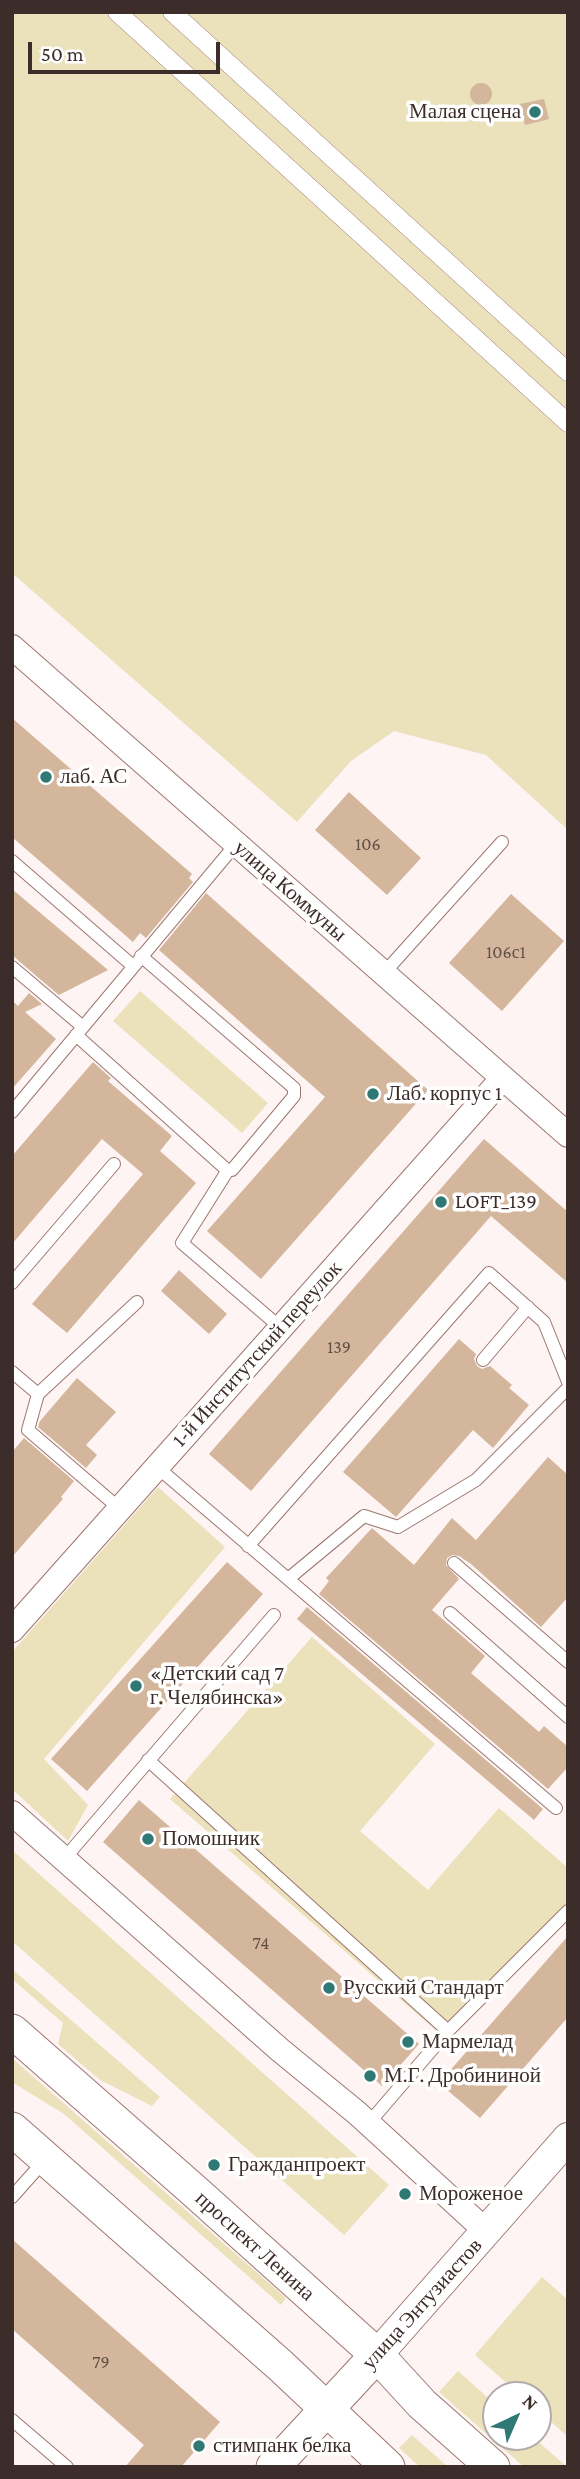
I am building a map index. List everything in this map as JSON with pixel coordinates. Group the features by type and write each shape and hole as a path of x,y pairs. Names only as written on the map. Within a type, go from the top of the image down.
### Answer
{"main road":[{"name":"проспект Ленина","path":"12,2031 377,2355 422,2404 493,2467"},
{"path":"12,2129 388,2467"},
{"name":"улица Энтузиастов","path":"273,2467 377,2355"}],"street":[{"path":"117,12 568,423"},
{"path":"172,12 568,372"},
{"name":"улица Коммуны","path":"12,647 568,1135"},
{"name":"1-й Институтский переулок","path":"12,1630 503,1078"},
{"path":"12,1813 280,2050 368,2124 486,2231"},
{"name":"улица Энтузиастов","path":"377,2355 568,2138"}],"lane":[{"path":"384,974 502,842"},
{"path":"12,1112 236,844"},
{"path":"12,861 296,1090 294,1096 232,1170 228,1170 181,1243 281,1328"},
{"path":"12,967 228,1170"},
{"path":"12,1283 114,1164"},
{"path":"248,1546 489,1273 544,1322 568,1382"},
{"path":"120,1508 28,1430 38,1394 137,1301"},
{"path":"483,1360 528,1307"},
{"path":"12,1372 38,1394"},
{"path":"288,1579 364,1516 398,1527 476,1480 568,1388"},
{"path":"157,1467 556,1808"},
{"path":"454,1563 568,1662"},
{"path":"450,1613 566,1713"},
{"path":"64,1858 274,1615"},
{"path":"148,1760 448,2031"},
{"path":"368,2124 448,2031 568,1911"},
{"path":"12,2197 46,2159"},
{"path":"12,2420 65,2466"}],"shaded area":[{"path":"12,12 568,12 568,830 486,755 394,731 351,761 297,822 12,573"},
{"path":"140,991 268,1103 242,1133 113,1021"},
{"path":"158,1487 225,1547 44,1759 88,1805 68,1841 12,1789 12,1652"},
{"path":"312,1637 435,1744 360,1831 428,1890 499,1808 568,1868 568,1902 447,2040 170,1799"},
{"path":"12,1850 389,2185 344,2235 12,1941"},
{"path":"12,1969 160,2097 152,2106 100,2080 58,2044 63,2023 12,1979"},
{"path":"12,2058 286,2298 281,2305 64,2114 12,2082"},
{"path":"542,2277 568,2300 568,2437 552,2423 552,2381 504,2381 475,2355"},
{"path":"458,2371 482,2392 482,2430 439,2392"},
{"path":"412,2435 448,2467 420,2467 399,2448"},
{"path":"506,2451 549,2451 567,2467 524,2467"}],"building":[{"path":"481,83 489,86 492,94 489,102 481,105 473,102 470,94 473,86"},
{"name":"Малая сцена","path":"544,99 549,119 525,125 520,104"},
{"name":"лаб. АС","path":"12,718 192,874 189,878 193,882 146,938 140,933 133,942 12,837"},
{"path":"349,792 421,858 387,895 315,830"},
{"path":"12,889 108,970 59,995 41,980 12,955"},
{"name":"Лаб. корпус 1","path":"206,893 428,1090 261,1279 207,1231 325,1097 159,950"},
{"path":"511,894 564,941 502,1011 449,963"},
{"path":"29,993 42,1004 25,1012 56,1039 12,1089 12,1000 18,1006"},
{"path":"93,1062 111,1078 108,1081 172,1136 160,1151 196,1183 67,1333 32,1304 143,1174 102,1139 12,1244 12,1156"},
{"path":"484,1139 568,1212 568,1283 491,1216 251,1491 209,1454"},
{"path":"179,1270 227,1314 209,1334 161,1291"},
{"path":"459,1339 476,1354 474,1359 477,1366 482,1369 490,1366 512,1385 509,1388 529,1405 493,1448 473,1430 396,1517 343,1472"},
{"path":"77,1378 116,1412 86,1445 97,1455 86,1468 38,1427 40,1421"},
{"path":"24,1438 74,1481 61,1497 63,1499 12,1557 12,1452"},
{"path":"548,1457 568,1475 568,1597 541,1627 471,1564 452,1555 447,1558 446,1565 459,1579 432,1610 485,1656 471,1673 539,1732 544,1726 568,1747 568,1767 548,1789 319,1594 329,1581 326,1578 372,1528 414,1565 452,1518 476,1540"},
{"path":"227,1562 263,1594 87,1791 51,1759"},
{"path":"307,1607 543,1809 534,1820 297,1619"},
{"path":"139,1800 419,2044 382,2086 103,1842"},
{"path":"568,1936 568,2017 480,2118 439,2083"},
{"path":"12,2239 220,2422 181,2467 125,2467 144,2445 12,2329"}],"place":[{"name":"Малая сцена","path":"535,112"},
{"name":"лаб. АС","path":"46,777"},
{"name":"Лаб. корпус 1","path":"373,1094"},
{"name":"LOFT_139","path":"441,1202"},
{"name":"«Детский сад 7 г. Челябинска»","path":"136,1686"},
{"name":"Помошник","path":"148,1839"},
{"name":"Русский Стандарт","path":"329,1988"},
{"name":"Мармелад","path":"408,2042"},
{"name":"М.Г. Дробининой","path":"370,2076"},
{"name":"Гражданпроект","path":"214,2165"},
{"name":"Мороженое","path":"405,2194"},
{"name":"стимпанк белка","path":"199,2446"}]}
